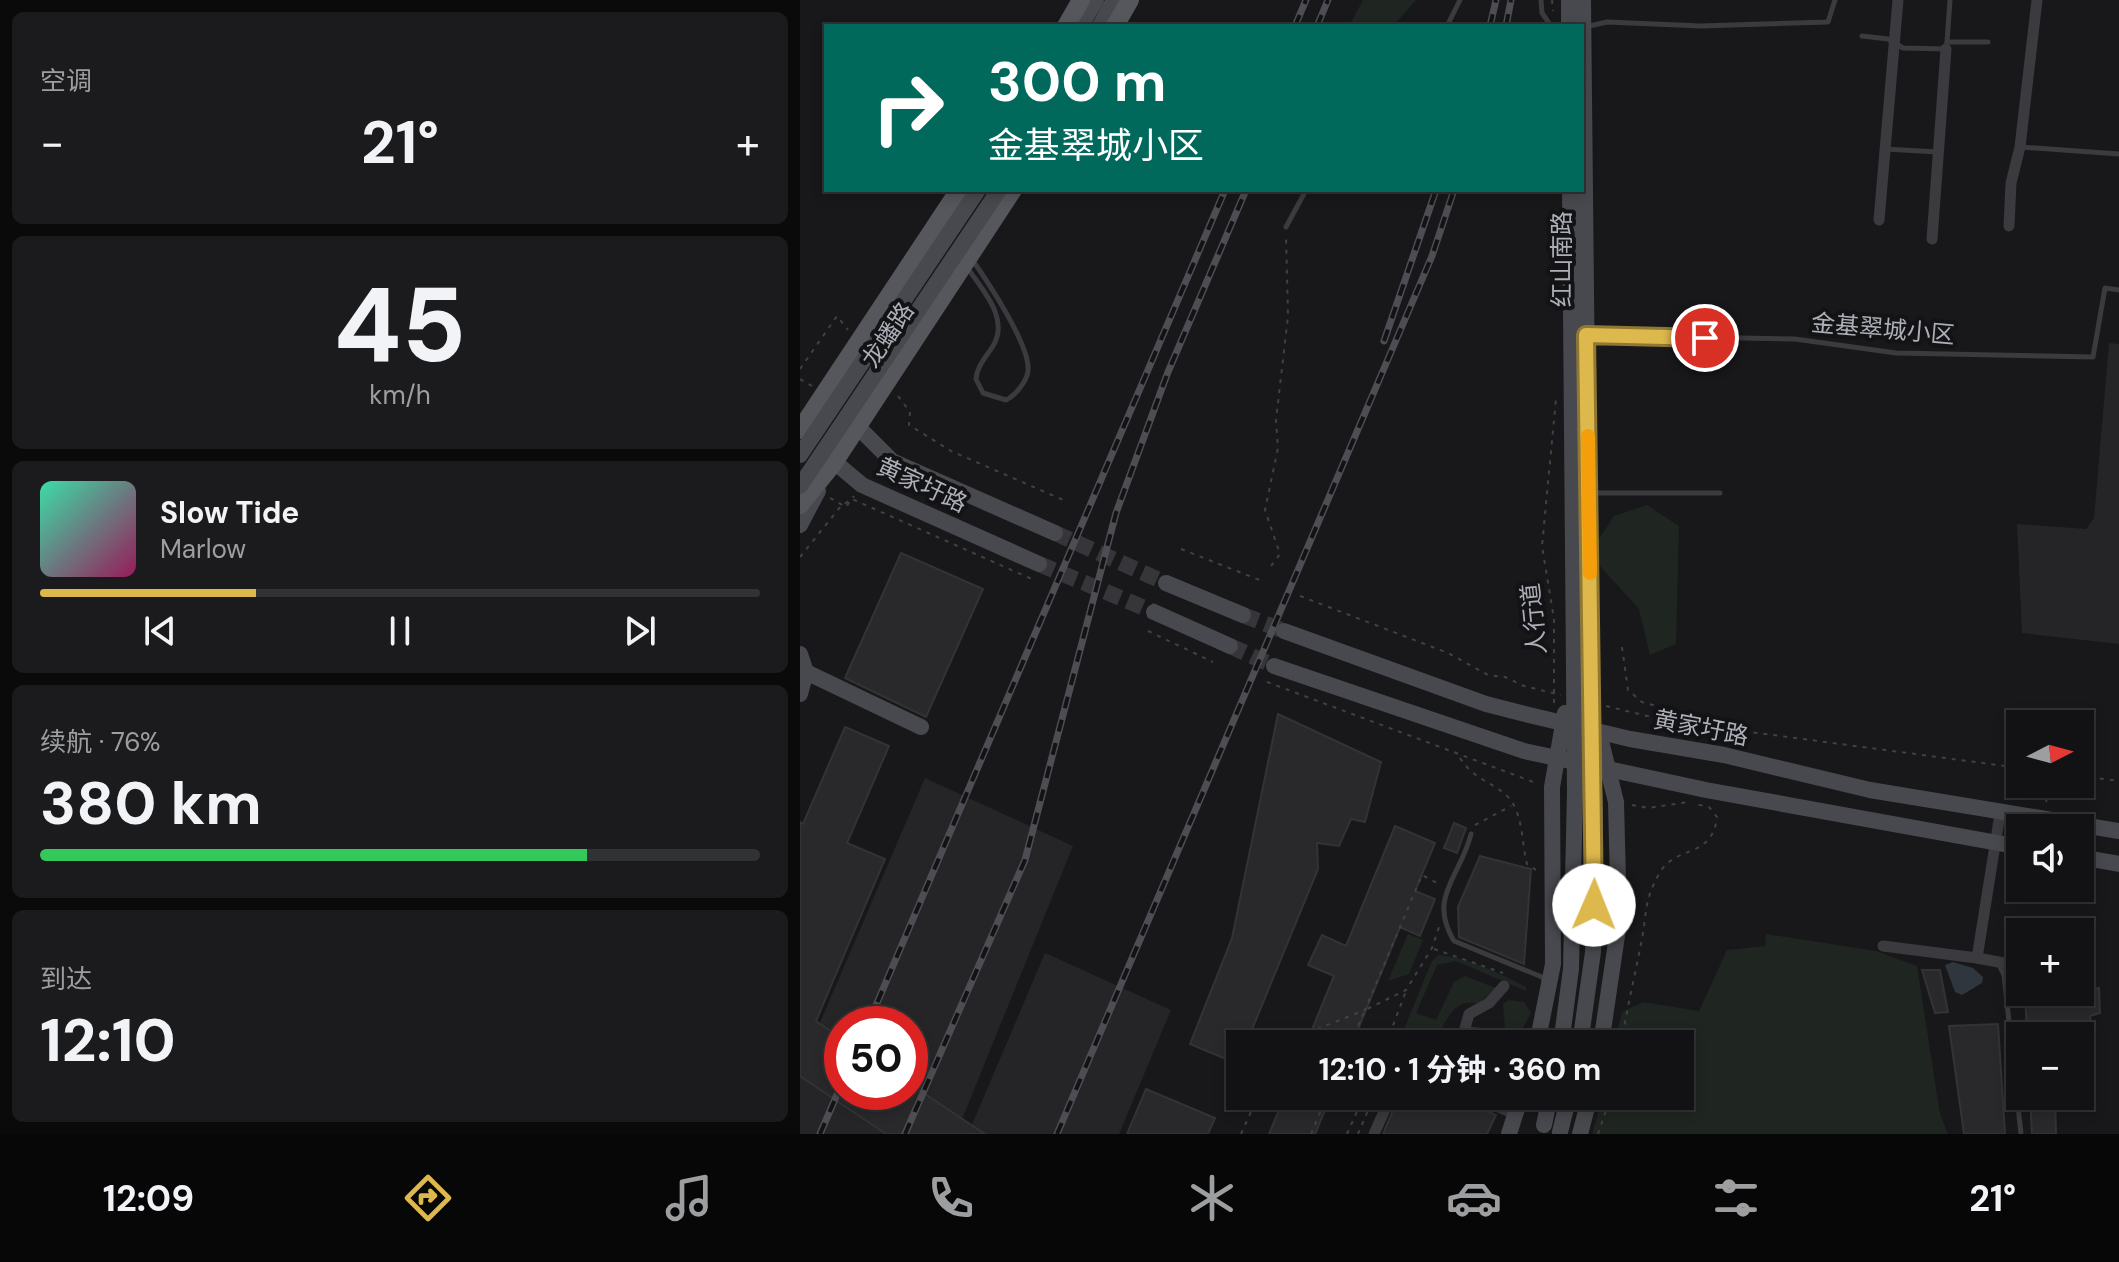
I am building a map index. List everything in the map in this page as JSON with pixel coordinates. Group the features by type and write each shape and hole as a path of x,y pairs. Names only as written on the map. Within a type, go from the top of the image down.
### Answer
{"main road":[{"path":"1067,24 1081,0"},
{"path":"1082,24 1096,0"},
{"path":"1101,24 1114,0"},
{"path":"1116,24 1130,0"},
{"name":"红山南路","path":"1569,0 1577,24"},
{"name":"红山南路","path":"1579,24 1583,0"},
{"name":"龙蟠路","path":"801,429 958,192"},
{"name":"龙蟠路","path":"800,455 977,192"},
{"name":"龙蟠路","path":"800,486 998,192"},
{"name":"龙蟠路","path":"800,505 833,464 1012,192"},
{"name":"红山南路","path":"1563,1030 1571,969 1563,723 1571,676 1570,192"},
{"name":"红山南路","path":"1582,192 1590,493 1591,704 1595,730"},
{"name":"黄家圩路","path":"822,396 858,425 892,461 1055,533"},
{"name":"黄家圩路","path":"801,429 833,464 862,485 1037,572"},
{"path":"800,525 833,464"},
{"path":"1166,583 1243,615"},
{"path":"1154,612 1230,646"},
{"name":"黄家圩路","path":"1284,631 1486,704 1563,723 2000,814 2119,831"},
{"path":"800,654 806,672 800,694"},
{"path":"1274,666 1524,751 1706,790 2006,844"},
{"path":"806,672 921,727"},
{"path":"1563,723 1561,695 1571,676"},
{"path":"1582,1030 1593,952 1601,766 1595,730"},
{"path":"1540,1030 1553,964 1552,787 1566,758"},
{"path":"1601,766 1616,802 1619,922 1603,1030"},
{"path":"2094,860 2119,864"},
{"path":"1509,1134 1516,1110"},
{"path":"1551,1110 1552,1129 1562,1110"},
{"path":"1580,1134 1586,1110"}],"street":[{"path":"1879,220 1898,0"},
{"path":"2009,226 2011,183 2020,147 2037,0"},
{"path":"1932,239 1947,46"},
{"path":"1977,958 2000,814"},
{"path":"1883,946 2006,963"},
{"path":"1465,1030 1469,1014 1489,1003 1504,980"},
{"path":"1374,1134 1385,1110"},
{"path":"1505,1110 1515,1114"}],"lane":[{"path":"1448,24 1460,0"},
{"path":"1541,0 1542,13 1550,24"},
{"path":"1584,26 1607,22 1701,26 1828,22 1835,0"},
{"path":"1947,46 1950,0"},
{"path":"1862,36 1888,39 1903,48 1988,42"},
{"path":"2020,147 2119,154"},
{"path":"1885,149 1939,152"},
{"path":"1286,227 1305,192"},
{"path":"967,259 1003,306 1028,363 1027,376 1006,400 991,398 978,387 976,374 995,341 999,323 967,259"},
{"name":"金基翠城小区","path":"1586,335 1795,339 1896,353 2093,357 2105,288 2119,290"},
{"path":"1590,493 1720,493"},
{"path":"1471,834 1448,888 1441,911 1443,920 1454,941 1542,977 1549,987"},
{"path":"1998,964 2004,975 2021,1134"}],"path":[{"path":"1271,566 1280,554 1265,510 1278,448 1276,420 1288,316 1286,227"},
{"path":"800,369 837,316 857,342"},
{"path":"886,380 910,412 909,425 951,451 1068,502"},
{"name":"人行道","path":"1556,400 1542,546 1554,619 1563,723"},
{"path":"800,557 841,506 852,499 1037,572"},
{"path":"1181,549 1262,581"},
{"path":"1300,596 1448,653 1488,675 1561,695"},
{"path":"1148,631 1213,662"},
{"path":"1622,647 1628,690 1642,702 1670,710"},
{"path":"1591,704 1668,721 2006,766"},
{"path":"1459,757 1471,775 1512,801 1519,817 1527,864 1541,875"},
{"path":"2094,778 2119,781"},
{"path":"1471,834 1471,828 1512,805"},
{"path":"1356,1030 1422,875 1448,888"},
{"path":"1391,1030 1406,990 1432,948 1443,920"},
{"path":"1432,948 1504,980"},
{"path":"1315,1030 1406,990"},
{"path":"1241,1134 1252,1110"},
{"path":"1311,1134 1321,1110"},
{"path":"1347,1134 1358,1110"},
{"path":"1358,1134 1368,1110"},
{"path":"1598,1134 1606,1110"}],"shaded area":[{"path":"1363,0 1416,0 1395,24 1350,24"},
{"path":"2109,343 2119,344 2119,644 2022,633 2017,524 2086,529 2094,518"},
{"path":"1647,505 1679,526 1676,644 1650,655 1639,609 1589,554 1614,516"},
{"path":"925,778 1073,846 956,1134 800,1134 800,1069 824,1013 824,1110 928,1110 928,1006 827,1006"},
{"path":"1408,934 1423,940 1409,974 1388,981"},
{"path":"1766,934 1876,951 1917,966 1940,1114 1948,1134 1592,1134 1599,1110 1694,1110 1694,1030 1618,1030 1622,1012 1643,1002 1699,1011 1727,950 1765,946"},
{"path":"1045,953 1171,1010 1119,1134 968,1134"},
{"path":"1438,955 1460,959 1526,987 1526,991 1456,961 1437,965 1416,1013 1436,1020 1454,982 1465,976 1496,988 1478,1004 1461,1004 1441,1030 1404,1030 1431,963"},
{"path":"1953,962 1973,968 1983,977 1982,983 1962,995 1955,992 1945,965"},
{"path":"1509,1000 1524,1002 1531,1013 1522,1030 1505,1030 1503,1004"}],"building":[{"path":"901,553 983,589 926,717 845,678"},
{"path":"1278,714 1381,762 1365,822 1351,819 1339,846 1317,843 1318,869 1252,1030 1226,1030 1226,1059 1190,1044 1232,938"},
{"path":"845,727 889,746 847,843 885,859 816,1021 824,1027 824,1092 800,1076 800,822 803,824"},
{"path":"1454,823 1466,828 1457,853 1444,848"},
{"path":"1395,826 1435,843 1415,891 1435,899 1420,936 1400,927 1358,1030 1312,1030 1334,976 1308,965 1322,935 1346,946"},
{"path":"1480,856 1531,869 1524,964 1459,937 1458,907"},
{"path":"1922,970 1940,970 1948,1012 1935,1013"},
{"path":"2099,988 2100,1013 2090,1016 2091,1022 2026,1022 2026,1006 2094,1006 2094,989"},
{"path":"1998,1024 2005,1134 1964,1134 1949,1026"},
{"path":"1146,1089 1215,1118 1208,1134 1127,1134"},
{"path":"928,1096 985,1134 886,1134 850,1110 928,1110"},
{"path":"1279,1110 1325,1110 1315,1134 1269,1134"},
{"path":"1393,1110 1484,1110 1496,1115 1487,1134 1383,1134"},
{"path":"2031,1110 2055,1110 2056,1134 2032,1134"}],"tunnel":[{"path":"1055,533 1166,583"},
{"path":"1039,564 1154,612"},
{"path":"1243,615 1284,631"},
{"path":"1230,646 1274,666"}],"railway":[{"path":"1296,24 1306,0"},
{"path":"1318,24 1328,0"},
{"path":"1490,24 1496,0"},
{"path":"1506,24 1511,0"},
{"path":"876,1006 1224,192"},
{"path":"905,1134 1025,860 1116,513 1168,372 1245,192"},
{"path":"1384,341 1435,192"},
{"path":"1057,1134 1432,256 1453,192"},
{"path":"820,1134 830,1110"}],"slow traffic":[{"path":"1588,436 1590,573"}],"route":[{"path":"1594,905 1586,335 1705,338"}]}
